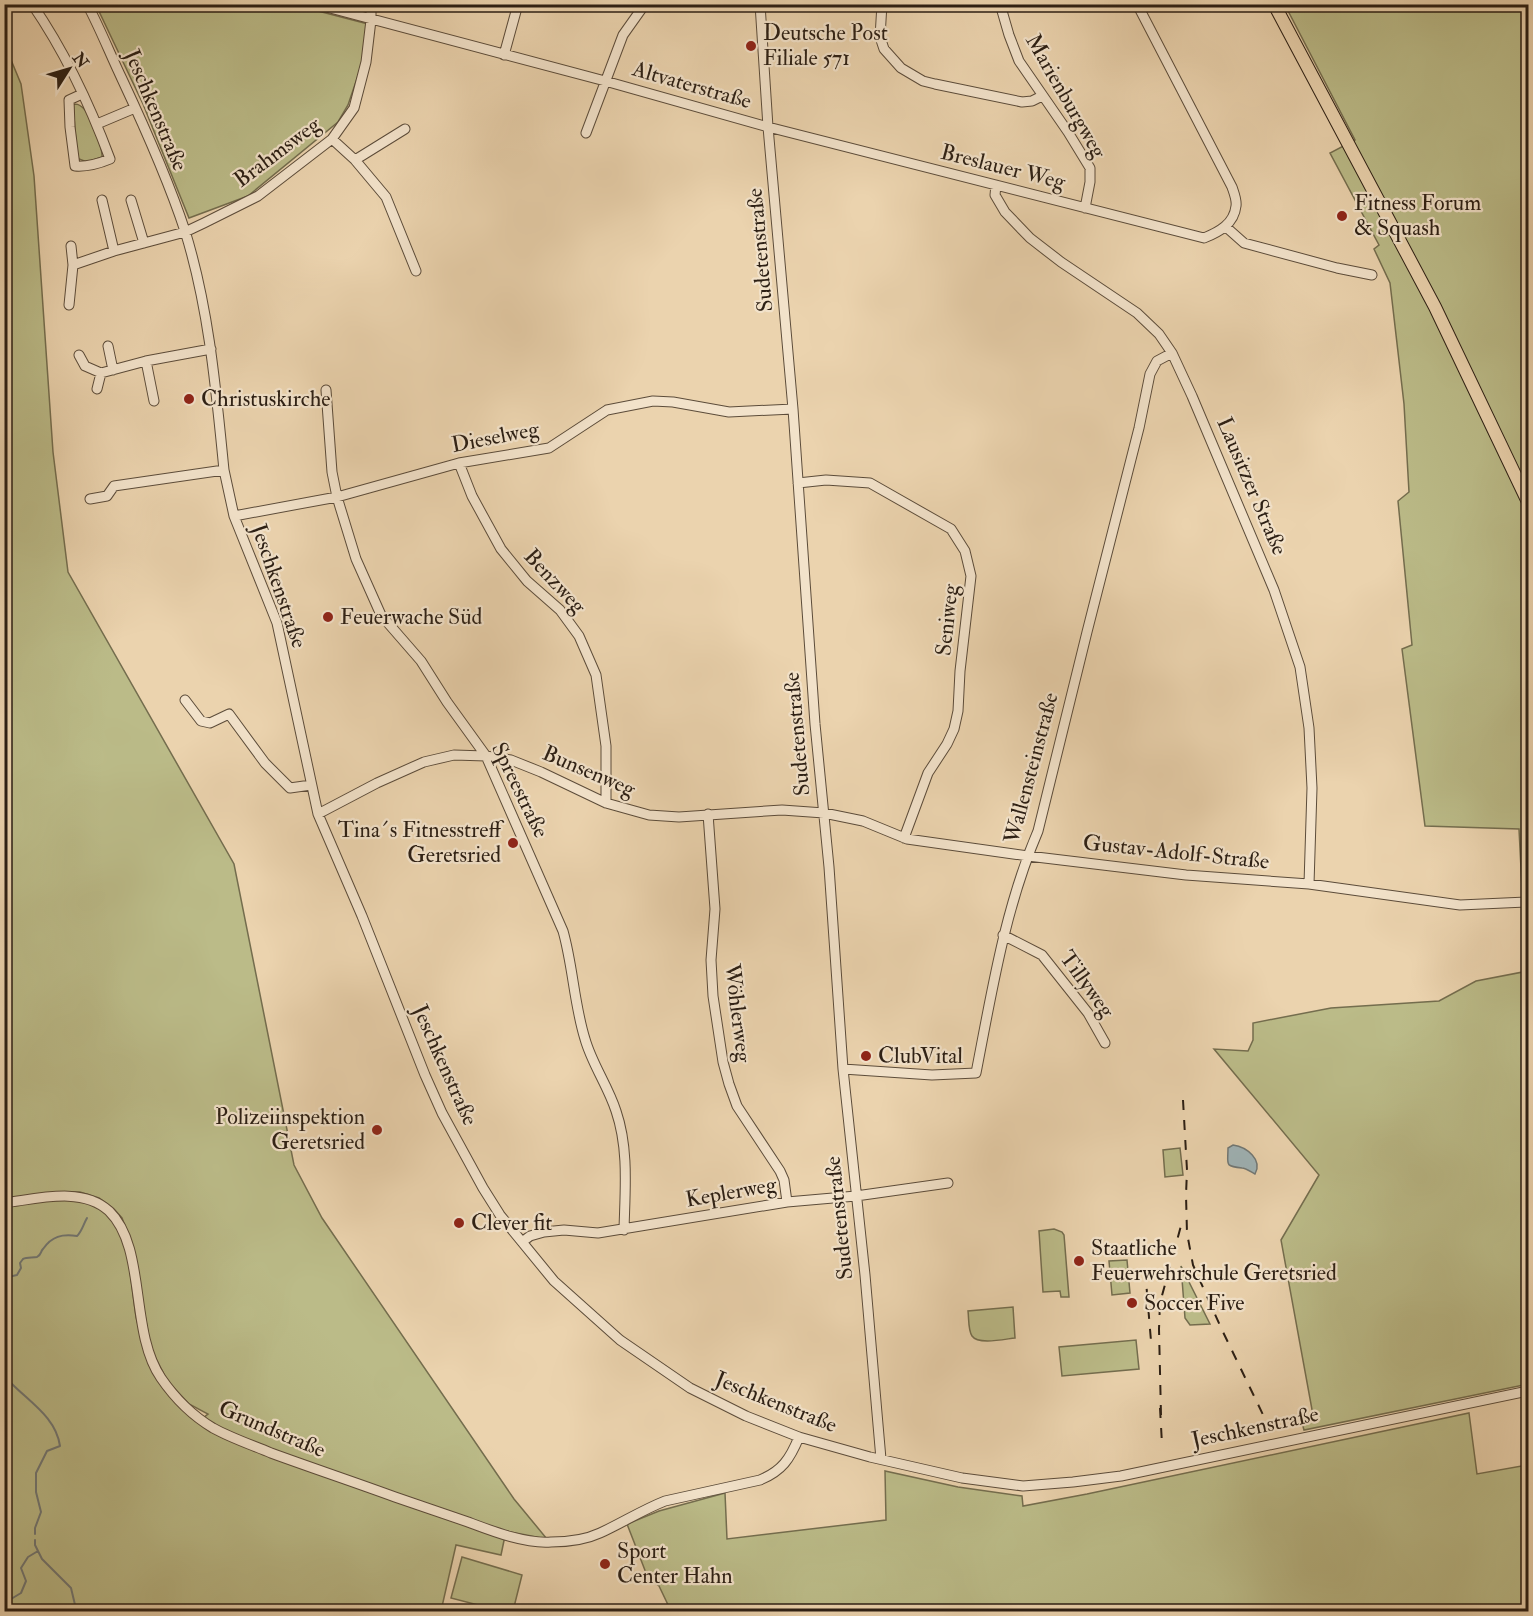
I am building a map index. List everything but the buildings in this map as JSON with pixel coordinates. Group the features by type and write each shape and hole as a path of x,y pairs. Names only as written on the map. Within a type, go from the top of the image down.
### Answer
{"main road":[{"path":"1274,4 1435,307 1528,502"}],"street":[{"path":"32,4 67,59 97,124 110,159 87,167 75,166 70,127 69,100 82,94"},
{"name":"Jeschkenstraße","path":"87,4 135,108 185,232 211,349 224,470 234,516 277,623 318,814 362,916 436,1102 500,1215 554,1281 620,1340 696,1392 746,1416 799,1437 881,1460 962,1478 1023,1486 1121,1476 1528,1391"},
{"name":"Altvaterstraße","path":"315,4 768,127"},
{"name":"Brahmsweg","path":"185,232 258,196 332,139 354,108 366,62 371,4"},
{"path":"504,55 518,4"},
{"path":"605,81 623,36 645,4"},
{"name":"Sudetenstraße","path":"760,4 768,127 793,409 815,724 829,867 843,1070 865,1275 881,1460"},
{"path":"882,4 880,37 884,49 901,68 912,75 934,84 1022,102 1032,101 1042,96"},
{"name":"Marienburgweg","path":"1000,4 1019,62 1090,168 1085,208"},
{"path":"1137,4 1232,187 1236,205 1226,227 1244,243 1372,275"},
{"name":"Altvaterstraße","path":"586,133 605,81"},
{"path":"97,124 135,108"},
{"name":"Breslauer Weg","path":"768,127 1204,238 1226,227"},
{"path":"355,160 405,129"},
{"path":"332,139 355,160 386,197 416,271"},
{"name":"Lausitzer Straße","path":"996,185 995,195 1005,212 1030,238 1069,268 1137,313 1159,334 1172,353 1192,396 1274,590 1300,667 1309,728 1311,776 1309,884"},
{"path":"102,200 114,251"},
{"path":"131,200 144,243"},
{"path":"73,264 185,232"},
{"path":"69,305 73,264 71,246"},
{"path":"108,346 113,370"},
{"path":"80,355 85,366 101,374 146,361 211,349"},
{"name":"Wallensteinstraße","path":"843,1070 933,1075 976,1072 1003,935 1041,820 1139,428 1150,374 1157,361 1172,353"},
{"path":"146,361 153,401"},
{"path":"97,389 101,374"},
{"name":"Spreestraße","path":"326,390 332,471 337,497 356,559 381,615 421,661 486,756 563,931 571,961 585,1039 593,1062 616,1109 625,1162 624,1230"},
{"name":"Dieselweg","path":"234,516 337,497 459,463 549,448 607,410 653,401 673,402 729,412 793,409"},
{"name":"Benzweg","path":"459,463 472,496 501,549 527,581 560,610 579,636 596,675 606,746 606,803"},
{"path":"90,499 107,496 114,486 224,470"},
{"name":"Seniweg","path":"798,483 826,480 870,483 951,530 964,551 971,576 960,671 958,711 954,729 928,773 904,838"},
{"path":"186,700 201,721 210,723 229,714 265,763 290,788 311,785"},
{"name":"Bunsenweg","path":"318,814 377,783 424,762 454,755 486,756 511,760 606,803 656,816 679,817 782,810 824,813"},
{"name":"Gustav-Adolf-Straße","path":"824,813 863,821 904,838 1186,875 1309,884 1460,905 1528,902"},
{"name":"Wöhlerweg","path":"708,814 715,909 711,960 713,996 723,1062 737,1106 780,1171 784,1180 787,1202"},
{"name":"Tillyweg","path":"1003,935 1042,956 1088,1013 1105,1043"},
{"name":"Keplerweg","path":"522,1242 530,1236 544,1232 564,1230 598,1233 624,1230 787,1202 856,1196 948,1183"},
{"name":"Grundstraße","path":"4,1203 38,1197 72,1197 92,1201 109,1211 120,1226 129,1247 142,1331 153,1364 169,1389 196,1416 212,1427 228,1436 299,1463 511,1537 548,1543 570,1541 598,1533 665,1502 760,1480 781,1468 792,1454 799,1437"}],"green space":[{"path":"96,5 295,5 368,24 363,61 348,105 338,122 248,196 189,218 143,104"},
{"path":"1285,5 1528,5 1528,908 1523,908 1519,829 1425,826 1402,649 1412,645 1398,501 1409,492 1404,404 1390,283 1374,249 1379,245 1330,153 1355,140"},
{"path":"4,43 21,84 34,176 53,452 68,572 234,864 294,1165 322,1218 514,1499 547,1539 506,1531 501,1555 456,1545 441,1611 5,1611 5,1207 36,1201 80,1200 103,1210 113,1220 124,1241 136,1317 146,1355 199,1421 208,1414 189,1404 167,1380 151,1349 133,1248 122,1218 114,1209 99,1198 80,1192 5,1199"},
{"path":"73,104 82,107 89,116 102,157 87,162 77,156"},
{"path":"1528,971 1528,1384 1304,1430 1301,1419 1313,1415 1281,1240 1319,1175 1214,1049 1248,1051 1253,1040 1253,1023 1331,1008 1439,1001 1476,981"},
{"path":"1180,1148 1183,1175 1165,1177 1163,1150"},
{"path":"1054,1229 1064,1235 1069,1297 1061,1297 1060,1291 1043,1292 1039,1231"},
{"path":"1127,1260 1130,1293 1112,1295 1109,1261"},
{"path":"1181,1266 1210,1324 1190,1325 1185,1318"},
{"path":"1013,1307 1015,1338 986,1341 975,1339 972,1336 968,1311"},
{"path":"1136,1340 1139,1369 1062,1376 1059,1347"},
{"path":"1469,1413 1477,1474 1528,1465 1528,1611 671,1611 659,1586 648,1578 627,1524 659,1511 725,1493 727,1539 886,1520 885,1471 958,1487 1022,1496 1023,1506"},
{"path":"462,1557 522,1575 513,1611 501,1611 451,1598"}],"shaded area":[{"path":"1233,1145 1243,1148 1252,1155 1257,1164 1255,1174 1228,1164 1228,1148"}],"waterway":[{"path":"4,1278 17,1275 23,1259 37,1257 54,1239 67,1235 77,1236 87,1218"},
{"path":"4,1380 12,1384 48,1419 58,1436 60,1446 47,1451 36,1473 36,1492 41,1512 35,1534"},
{"path":"35,1540 42,1559 71,1588 76,1609 85,1612"},
{"path":"6,1612 11,1599 21,1593 26,1581 21,1568 28,1557 38,1551"}],"railway":[{"path":"1183,1100 1187,1170 1187,1233 1193,1265 1268,1425"},
{"path":"1161,1415 1160,1303 1182,1222"},
{"path":"1145,1269 1151,1341"},
{"path":"1160,1408 1162,1444"}],"place":[{"name":"Deutsche Post Filiale 571","path":"751,46"},
{"name":"Fitness Forum & Squash","path":"1342,216"},
{"name":"Christuskirche","path":"189,399"},
{"name":"Feuerwache Süd","path":"328,617"},
{"name":"Tina´s Fitnesstreff Geretsried","path":"513,843"},
{"name":"ClubVital","path":"866,1056"},
{"name":"Polizeiinspektion Geretsried","path":"377,1130"},
{"name":"Clever fit","path":"459,1223"},
{"name":"Staatliche Feuerwehrschule Geretsried","path":"1079,1261"},
{"name":"Soccer Five","path":"1132,1303"},
{"name":"Sport Center Hahn","path":"605,1564"}]}
